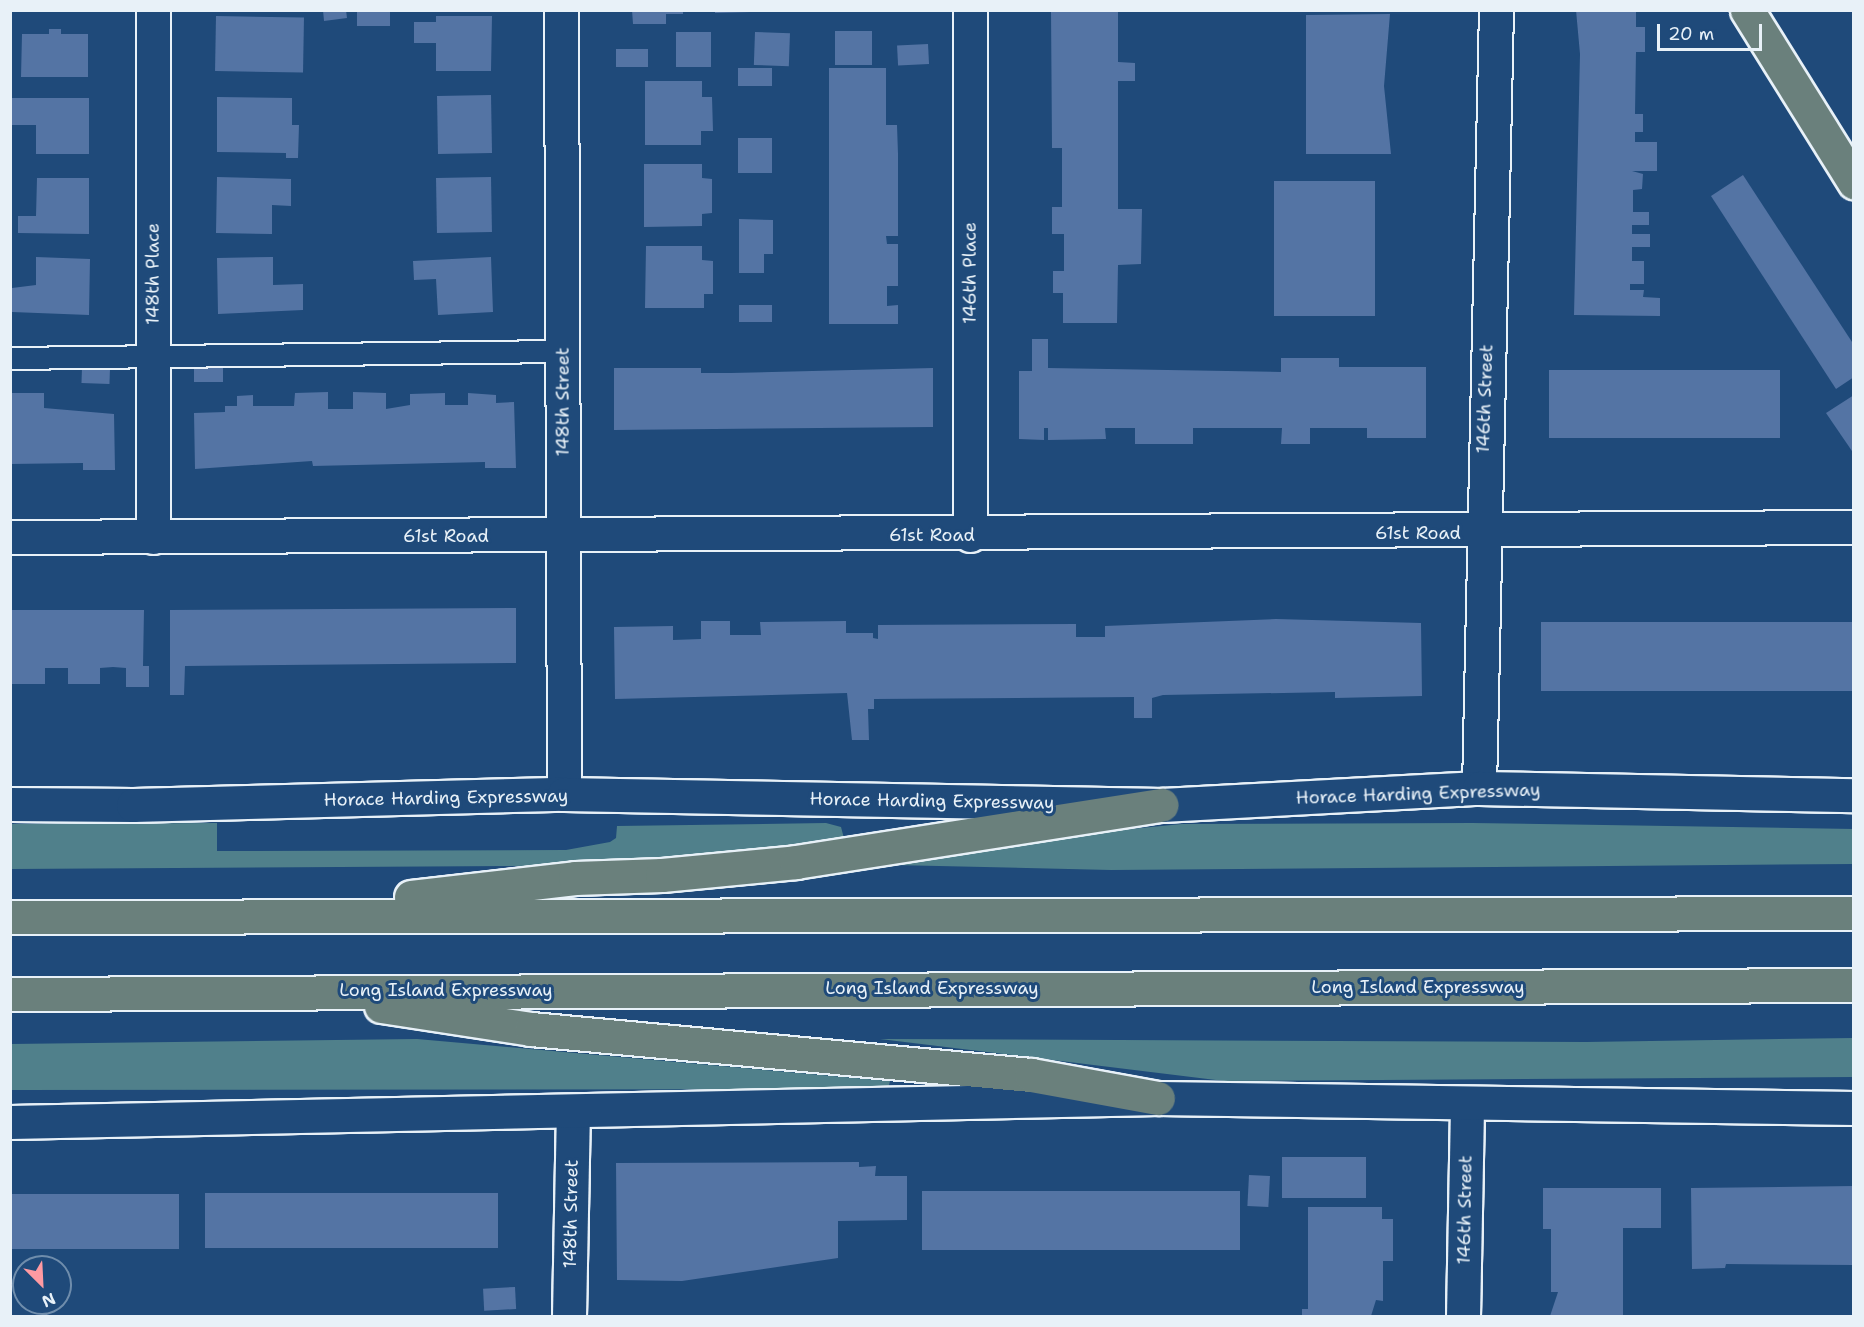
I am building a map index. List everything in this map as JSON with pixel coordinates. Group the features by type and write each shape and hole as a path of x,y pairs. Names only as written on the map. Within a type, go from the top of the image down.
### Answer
{"main road":[{"path":"1747,10 1854,182"},
{"path":"261,915 575,878 662,875 796,862 1162,805"},
{"path":"10,917 1854,913"},
{"name":"Long Island Expressway","path":"10,994 281,990 1854,985"},
{"path":"281,990 531,1029 1031,1075 1158,1098"}],"street":[{"name":"148th Place","path":"153,10 153,537"},
{"name":"148th Street","path":"561,10 564,794"},
{"name":"146th Place","path":"970,10 970,535"},
{"name":"146th Street","path":"1479,788 1481,533 1496,10"},
{"name":"61st Road","path":"10,537 1481,533 1854,528"},
{"name":"Horace Harding Expressway","path":"10,804 133,806 564,794 1162,805 1479,788 1854,795"},
{"path":"10,1122 1158,1098 1854,1108"},
{"name":"146th Street","path":"1463,1317 1467,1104"},
{"name":"148th Street","path":"570,1317 573,1112"}],"lane":[{"path":"10,358 563,351"}],"green space":[{"path":"217,823 217,851 566,850 610,842 616,838 617,826 826,823 841,827 845,842 673,865 11,869 10,824"},
{"path":"1472,823 1854,829 1853,864 1111,870 893,865 1079,834 1182,824"},
{"path":"1853,1038 1853,1077 1224,1081 880,1039 1586,1042"},
{"path":"417,1039 890,1081 888,1089 11,1090 10,1044"}],"building":[{"path":"323,10 346,10 347,18 324,21"},
{"path":"357,10 390,10 390,26 357,26"},
{"path":"632,10 683,10 683,14 666,14 666,24 633,24"},
{"path":"715,10 751,10 751,12 715,13"},
{"path":"1051,10 1118,10 1118,62 1135,63 1135,81 1118,81 1118,209 1142,209 1141,264 1118,265 1117,323 1063,323 1063,293 1053,293 1053,271 1064,271 1064,234 1052,234 1052,207 1062,207 1062,148 1052,148"},
{"path":"1576,10 1636,10 1636,27 1645,27 1645,52 1636,52 1635,114 1643,114 1643,132 1635,132 1635,142 1657,142 1657,171 1632,171 1643,174 1642,189 1633,190 1633,212 1649,212 1649,225 1632,225 1632,234 1650,234 1650,247 1632,247 1632,261 1644,261 1644,284 1630,284 1630,290 1644,290 1643,297 1660,298 1660,316 1574,315 1580,54"},
{"path":"1390,14 1384,86 1391,154 1306,154 1306,15"},
{"path":"216,16 304,18 303,73 215,71"},
{"path":"436,16 492,16 491,71 436,71 436,43 414,43 414,22 436,22"},
{"path":"49,29 61,29 61,34 88,34 88,77 21,77 22,34 49,34"},
{"path":"835,31 872,31 872,65 835,65"},
{"path":"676,32 711,32 711,67 676,67"},
{"path":"755,32 790,33 789,66 754,65"},
{"path":"928,44 929,64 898,66 897,46"},
{"path":"616,49 648,49 648,67 616,67"},
{"path":"738,68 772,68 772,86 738,86"},
{"path":"829,68 886,68 886,125 897,125 898,154 898,236 886,236 887,244 898,244 898,286 887,286 887,306 898,305 898,324 829,324"},
{"path":"645,81 702,81 702,97 712,97 713,131 701,131 701,145 645,145"},
{"path":"491,95 492,153 438,154 437,96"},
{"path":"217,97 292,98 292,125 299,125 298,158 286,158 286,153 217,152"},
{"path":"10,98 89,98 89,154 36,154 36,125 10,125"},
{"path":"738,138 772,138 772,173 738,173"},
{"path":"644,164 702,164 702,178 712,179 712,213 702,214 702,226 644,227"},
{"path":"1743,175 1854,345 1854,377 1836,389 1711,196"},
{"path":"217,177 291,179 291,206 272,205 272,234 216,233"},
{"path":"491,177 492,232 437,233 436,178"},
{"path":"37,178 89,178 89,234 18,233 18,216 36,216"},
{"path":"1274,181 1375,181 1375,316 1274,316"},
{"path":"739,219 773,220 773,254 764,254 764,273 739,273"},
{"path":"646,246 702,246 702,260 713,261 713,294 704,294 704,308 645,308"},
{"path":"36,257 90,259 89,315 12,312 12,288 36,285"},
{"path":"273,257 273,285 303,284 303,310 218,314 217,258"},
{"path":"491,257 493,312 438,315 436,279 414,280 413,261"},
{"path":"739,305 772,305 772,322 739,322"},
{"path":"1032,339 1048,339 1048,368 1281,372 1281,358 1339,358 1339,367 1426,367 1426,438 1367,438 1367,428 1310,428 1310,444 1281,444 1282,428 1193,428 1193,444 1135,444 1135,428 1105,428 1106,439 1048,440 1048,428 1044,428 1044,440 1019,439 1019,371 1032,371"},
{"path":"194,366 223,366 223,382 194,382"},
{"path":"82,368 110,369 109,384 81,383"},
{"path":"614,368 701,368 701,373 731,373 933,368 933,427 614,430"},
{"path":"1549,370 1780,370 1780,438 1549,438"},
{"path":"328,392 328,409 353,409 353,392 386,393 386,409 410,405 410,394 445,393 445,405 468,405 468,393 496,395 496,403 514,402 516,468 485,468 485,462 313,466 312,461 195,469 194,413 225,412 225,406 237,406 237,396 253,395 253,406 294,406 295,393"},
{"path":"10,393 44,393 44,408 114,414 115,470 83,470 83,463 10,464"},
{"path":"1854,395 1854,454 1826,413"},
{"path":"516,608 516,663 185,666 184,695 170,695 170,610"},
{"path":"10,610 144,610 143,666 149,666 149,687 126,687 126,668 113,667 100,668 100,684 68,684 68,668 45,668 45,684 10,684"},
{"path":"1276,619 1421,623 1422,696 1335,698 1335,692 1163,695 1152,698 1152,718 1134,718 1134,697 874,699 874,709 868,709 869,740 852,740 847,693 615,699 614,627 673,626 673,640 701,639 701,621 730,621 730,635 761,635 760,622 846,621 846,633 873,633 873,638 878,639 878,625 1076,624 1076,637 1105,637 1105,626"},
{"path":"1541,622 1854,622 1854,691 1541,691"},
{"path":"1282,1157 1366,1157 1366,1198 1282,1198"},
{"path":"859,1162 859,1167 876,1166 875,1176 907,1176 907,1220 838,1221 838,1258 682,1281 617,1280 616,1163"},
{"path":"1249,1175 1270,1176 1268,1207 1247,1206"},
{"path":"1854,1186 1854,1265 1726,1264 1725,1268 1692,1269 1691,1188"},
{"path":"1543,1188 1661,1188 1661,1228 1623,1228 1623,1316 1550,1316 1558,1292 1551,1292 1551,1229 1543,1229"},
{"path":"922,1191 1240,1191 1240,1250 922,1250"},
{"path":"205,1193 498,1193 498,1248 205,1248"},
{"path":"10,1194 179,1194 179,1249 10,1249"},
{"path":"1308,1207 1382,1207 1382,1219 1393,1219 1393,1261 1383,1261 1383,1301 1376,1300 1371,1316 1302,1316 1302,1309 1308,1309"},
{"path":"515,1287 516,1309 484,1311 483,1289"}]}
